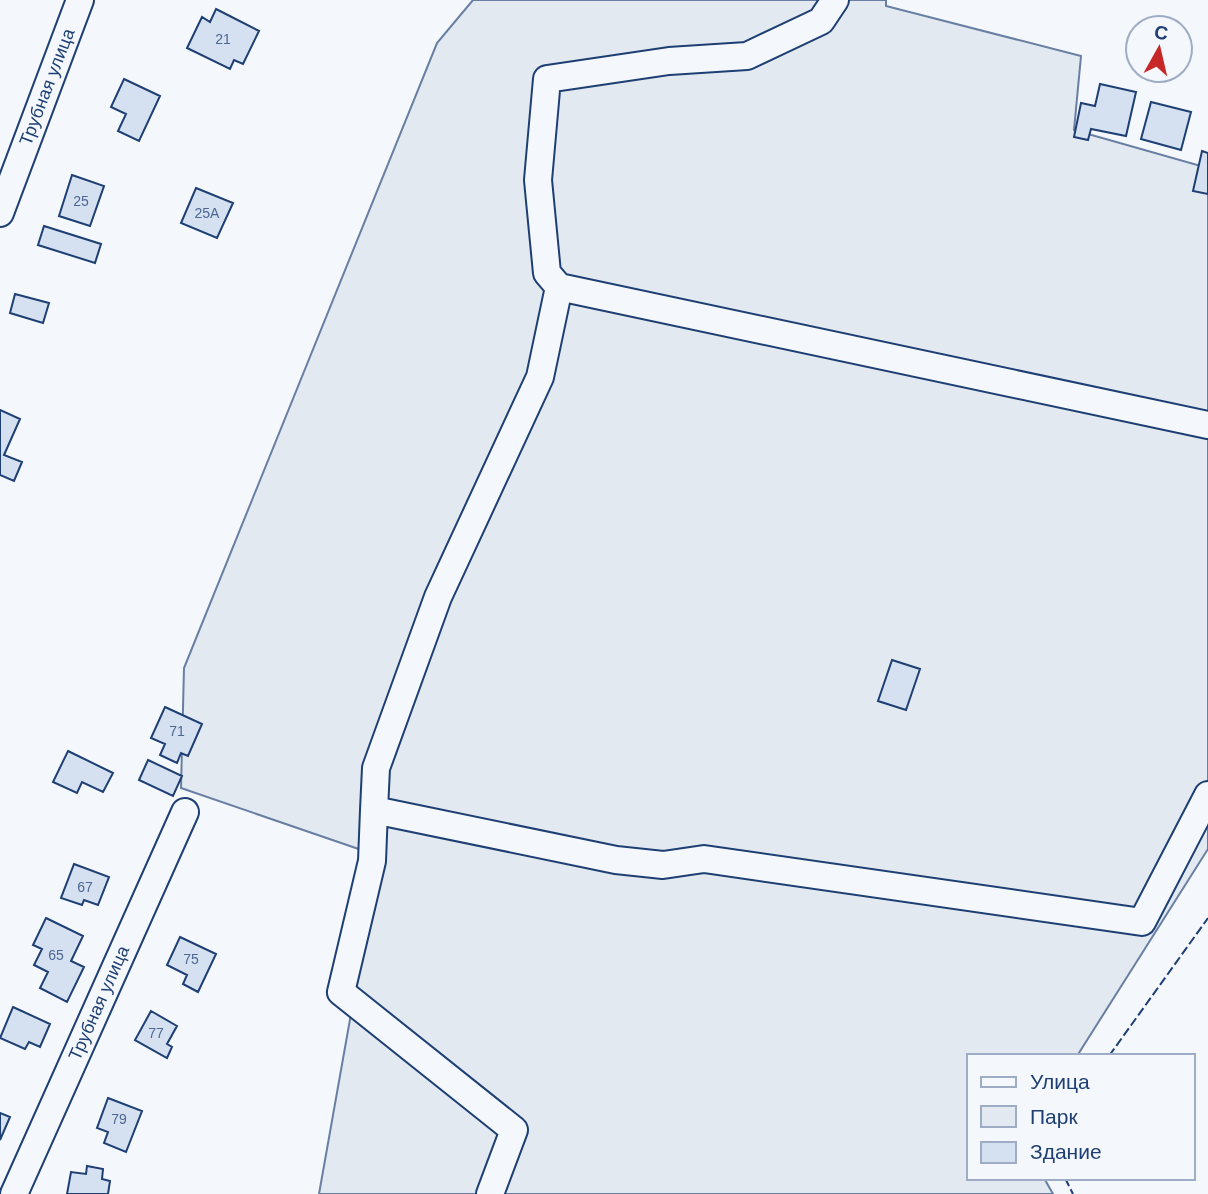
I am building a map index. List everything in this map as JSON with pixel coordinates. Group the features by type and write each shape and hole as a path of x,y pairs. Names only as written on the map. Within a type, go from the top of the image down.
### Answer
{"street":[{"name":"Трубная улица","path":"0,213 8,168 80,0"},
{"path":"835,0 821,21 747,56 669,61 547,79 538,180 547,273 559,287 1208,425"},
{"path":"490,1194 514,1130 341,992 372,861 376,768 438,597 540,377 559,287"},
{"path":"374,810 615,860 663,865 704,859 1142,922 1208,795"},
{"name":"Трубная улица","path":"14,1194 185,813"}],"green space":[{"path":"473,0 886,0 886,6 1081,56 1074,130 1208,168 1208,849 1078,1054 967,1054 967,1180 1045,1180 1053,1194 319,1194 379,856 181,788 184,668 437,43"}],"building":[{"path":"216,9 259,31 243,64 234,60 230,69 187,48 202,17 210,22"},
{"path":"124,79 160,96 139,141 118,131 126,114 111,107"},
{"path":"1100,84 1136,92 1126,136 1091,129 1088,140 1074,137 1081,103 1095,106"},
{"path":"1151,102 1191,112 1181,150 1141,139"},
{"path":"1202,151 1208,153 1208,194 1193,191"},
{"path":"72,175 104,186 90,226 59,216"},
{"path":"196,188 233,203 217,238 181,223"},
{"path":"44,226 101,244 95,263 38,245"},
{"path":"15,294 49,303 43,323 10,313"},
{"path":"0,410 20,419 4,455 22,462 14,481 0,475"},
{"path":"892,660 920,669 906,710 878,701"},
{"path":"165,707 202,724 188,756 181,753 177,763 160,755 165,744 151,738"},
{"path":"68,751 113,773 103,792 82,782 77,793 53,782"},
{"path":"148,760 182,776 173,796 139,780"},
{"path":"74,864 109,877 98,905 84,900 82,905 61,898"},
{"path":"46,918 83,936 71,961 84,967 67,1002 40,988 48,972 34,965 42,949 33,945"},
{"path":"180,937 216,954 198,992 183,984 187,975 167,965"},
{"path":"13,1007 50,1024 40,1047 29,1042 25,1049 0,1038"},
{"path":"151,1011 177,1026 167,1044 172,1047 167,1058 135,1040"},
{"path":"108,1098 142,1111 126,1152 104,1143 108,1132 97,1128"},
{"path":"0,1113 10,1117 0,1140"},
{"path":"87,1166 103,1169 102,1179 110,1181 108,1194 67,1194 71,1172 86,1174"}],"fence":[{"path":"1110,1054 1208,918"},
{"path":"1066,1180 1073,1194"}]}
